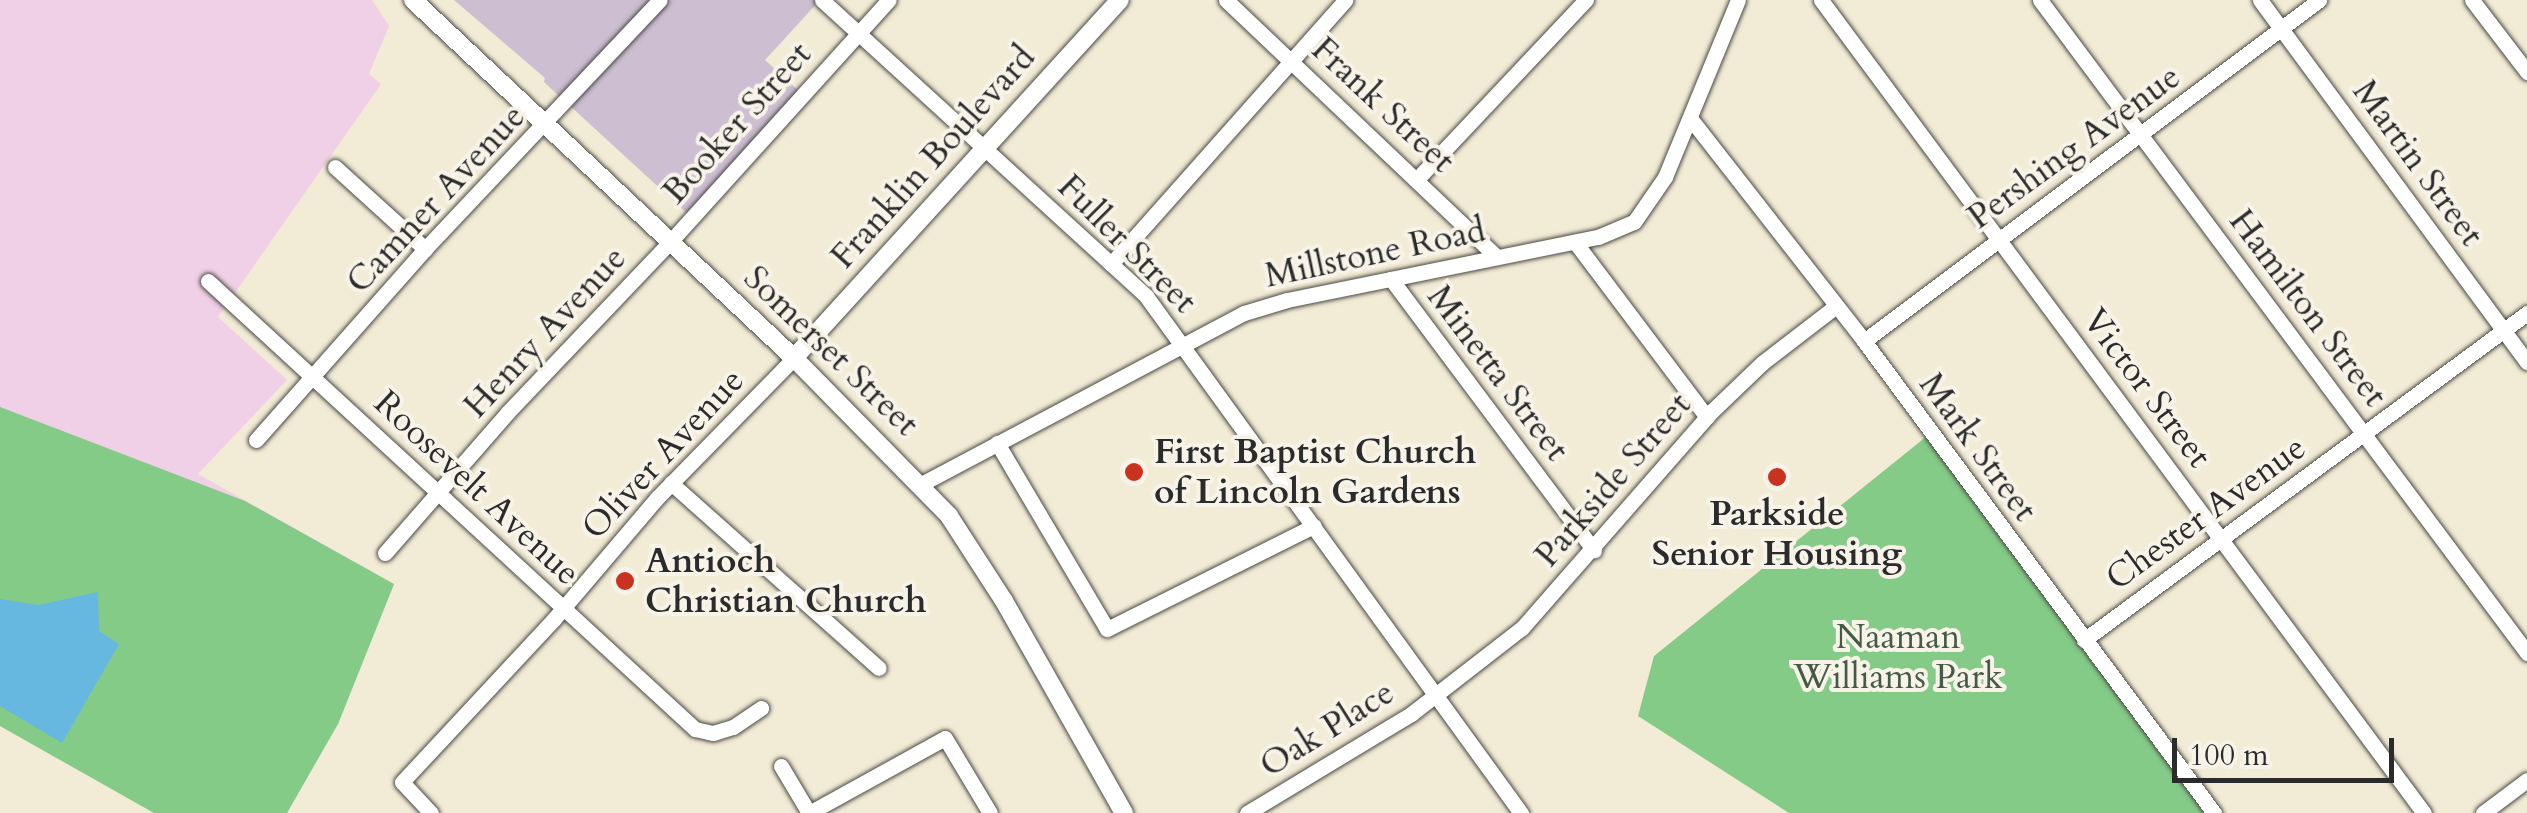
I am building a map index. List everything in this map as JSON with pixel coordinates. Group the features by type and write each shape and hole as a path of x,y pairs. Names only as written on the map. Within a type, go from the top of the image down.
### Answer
{"main road":[{"name":"Somerset Street","path":"412,0 794,358 921,484 949,516 1004,601 1124,813"},
{"name":"Franklin Boulevard","path":"794,358 1120,0"}],"street":[{"name":"Camner Avenue","path":"256,440 425,249 660,0"},
{"name":"Fuller Street","path":"822,0 1146,296 1521,813"},
{"name":"Booker Street","path":"670,242 888,0"},
{"name":"Frank Street","path":"1226,0 1418,178 1497,258"},
{"path":"1111,264 1345,0"},
{"path":"1418,178 1586,0"},
{"name":"Victor Street","path":"1821,0 2424,813"},
{"name":"Hamilton Street","path":"2040,0 2527,653"},
{"name":"Martin Street","path":"2260,0 2527,362"},
{"name":"Pershing Avenue","path":"1864,342 2319,0"},
{"path":"2472,0 2527,72"},
{"name":"Millstone Road","path":"921,484 1244,313 1574,242 1634,222 1666,177 1737,1"},
{"name":"Mark Street","path":"1690,118 1864,342 2214,813"},
{"path":"335,167 425,249"},
{"name":"Henry Avenue","path":"386,553 508,412 670,242"},
{"path":"1574,242 1707,416"},
{"name":"Minetta Street","path":"1391,279 1594,550"},
{"name":"Roosevelt Avenue","path":"208,281 695,729 713,733 733,727 760,708"},
{"name":"Parkside Street","path":"1437,694 1522,628 1707,416 1762,363 1836,306"},
{"name":"Chester Avenue","path":"2084,640 2527,313"},
{"name":"Oliver Avenue","path":"431,813 402,782 564,608 671,483 794,358"},
{"path":"997,443 1107,629 1314,526"},
{"path":"671,483 879,668"},
{"name":"Oak Place","path":"1247,813 1437,694"},
{"path":"781,766 809,813 945,738 990,813"},
{"path":"2483,813 2527,780"}],"shaded area":[{"path":"0,0 372,0 389,26 369,74 381,84 218,317 287,380 198,474 394,584 338,724 287,813 154,813 0,726"},
{"path":"454,0 820,0 765,60 800,92 690,216 544,82 545,78"}],"green space":[{"path":"0,407 245,501 394,584 338,724 287,813 154,813 0,726"},
{"name":"Naaman Williams Park","path":"1927,436 2206,813 1789,813 1638,716 1654,656"}],"water":[{"path":"98,592 99,631 119,644 62,743 0,706 0,599 38,605"}],"place":[{"name":"First Baptist Church of Lincoln Gardens","path":"1134,472"},
{"name":"Parkside Senior Housing","path":"1777,477"},
{"name":"Antioch Christian Church","path":"625,581"}]}
